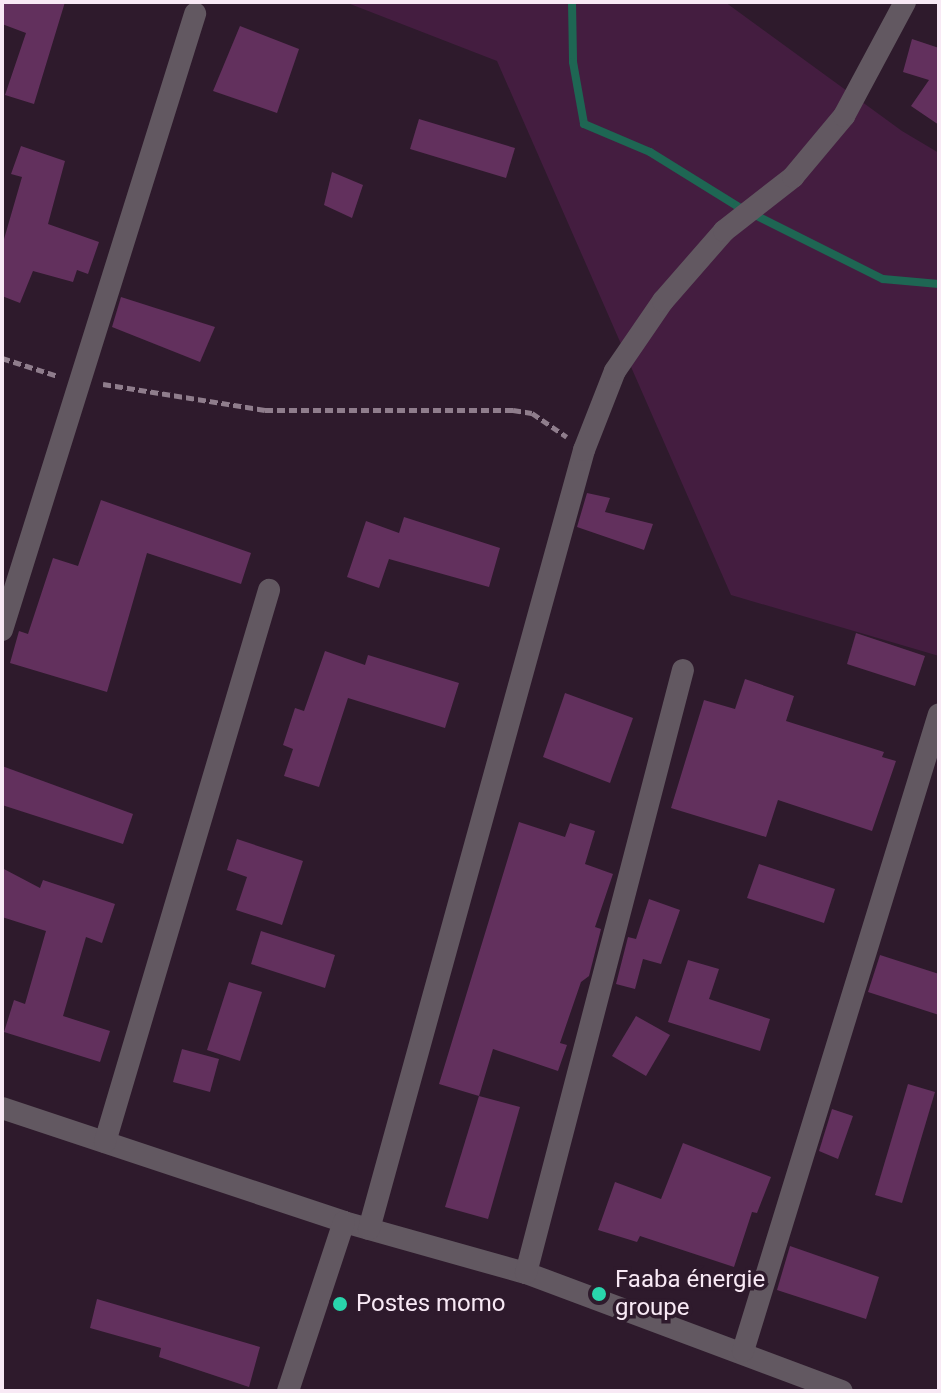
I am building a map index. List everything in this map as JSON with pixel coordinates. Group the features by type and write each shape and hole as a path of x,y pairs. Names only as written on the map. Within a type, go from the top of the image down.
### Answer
{"street":[{"path":"369,1229 584,450 615,371 663,301 724,231 793,177 844,116 905,2"},
{"path":"2,630 76,379 195,14"},
{"path":"105,1142 269,590"},
{"path":"526,1273 683,670"},
{"path":"743,1351 939,714"},
{"path":"2,1108 344,1222 526,1273 743,1351 842,1391"},
{"path":"288,1391 344,1222"}],"path":[{"path":"2,358 76,379 265,410 513,410 532,413 584,450"}],"shaded area":[{"path":"345,2 725,2 902,131 939,153 939,656 731,595 497,61"}],"building":[{"path":"2,2 65,2 34,104 5,95 26,33 2,24"},
{"path":"240,26 299,49 277,113 213,91"},
{"path":"912,39 939,48 939,125 911,106 929,80 903,72"},
{"path":"419,119 515,148 506,178 410,149"},
{"path":"21,146 65,161 48,224 99,242 88,274 77,270 73,282 33,271 20,303 2,296 2,246 22,177 11,174"},
{"path":"332,172 363,185 352,218 324,205"},
{"path":"121,297 215,327 200,362 112,327"},
{"path":"587,493 610,498 605,512 653,524 644,550 577,527"},
{"path":"101,500 251,553 241,584 147,553 107,692 10,663 19,631 28,634 53,558 78,566"},
{"path":"404,517 500,548 489,587 389,559 379,588 347,577 366,521 399,533"},
{"path":"856,633 925,656 915,686 847,664"},
{"path":"325,651 365,665 368,655 459,683 445,728 348,698 319,787 284,776 293,749 283,745 295,708 304,711"},
{"path":"745,679 794,696 786,721 884,752 882,757 896,761 872,831 778,800 766,837 671,808 704,700 735,709"},
{"path":"565,693 633,718 610,783 543,757"},
{"path":"2,766 133,814 123,844 2,805"},
{"path":"519,822 565,837 570,823 595,831 585,864 613,874 595,927 601,929 589,976 581,982 560,1043 567,1045 558,1071 493,1049 479,1096 439,1084"},
{"path":"237,839 303,861 282,925 236,910 247,877 227,870"},
{"path":"759,864 835,889 824,923 747,898"},
{"path":"2,868 40,888 43,880 115,904 102,943 86,937 63,1016 110,1031 100,1062 4,1032 14,1000 25,1004 46,931 2,917"},
{"path":"649,899 680,910 661,964 643,959 635,989 616,984 628,937 636,939"},
{"path":"261,931 335,955 325,988 251,964"},
{"path":"880,955 939,974 939,1015 868,992"},
{"path":"688,960 719,969 709,999 770,1019 760,1051 668,1022"},
{"path":"229,982 262,992 240,1061 207,1050"},
{"path":"636,1016 670,1035 646,1076 612,1056"},
{"path":"182,1049 219,1059 210,1092 173,1082"},
{"path":"908,1084 935,1092 902,1203 875,1195"},
{"path":"479,1096 520,1107 488,1219 445,1207"},
{"path":"832,1109 853,1116 838,1159 819,1151"},
{"path":"683,1143 771,1177 757,1213 752,1212 734,1267 640,1236 637,1242 598,1230 615,1182 661,1199"},
{"path":"790,1246 879,1277 866,1319 777,1290"},
{"path":"97,1299 260,1347 249,1387 159,1357 161,1348 90,1328"}],"waterway":[{"path":"572,2 573,62 584,124 650,152 737,206 883,279 939,284"}],"place":[{"name":"Faaba énergie groupe","path":"599,1294"},
{"name":"Postes momo","path":"340,1304"}]}
